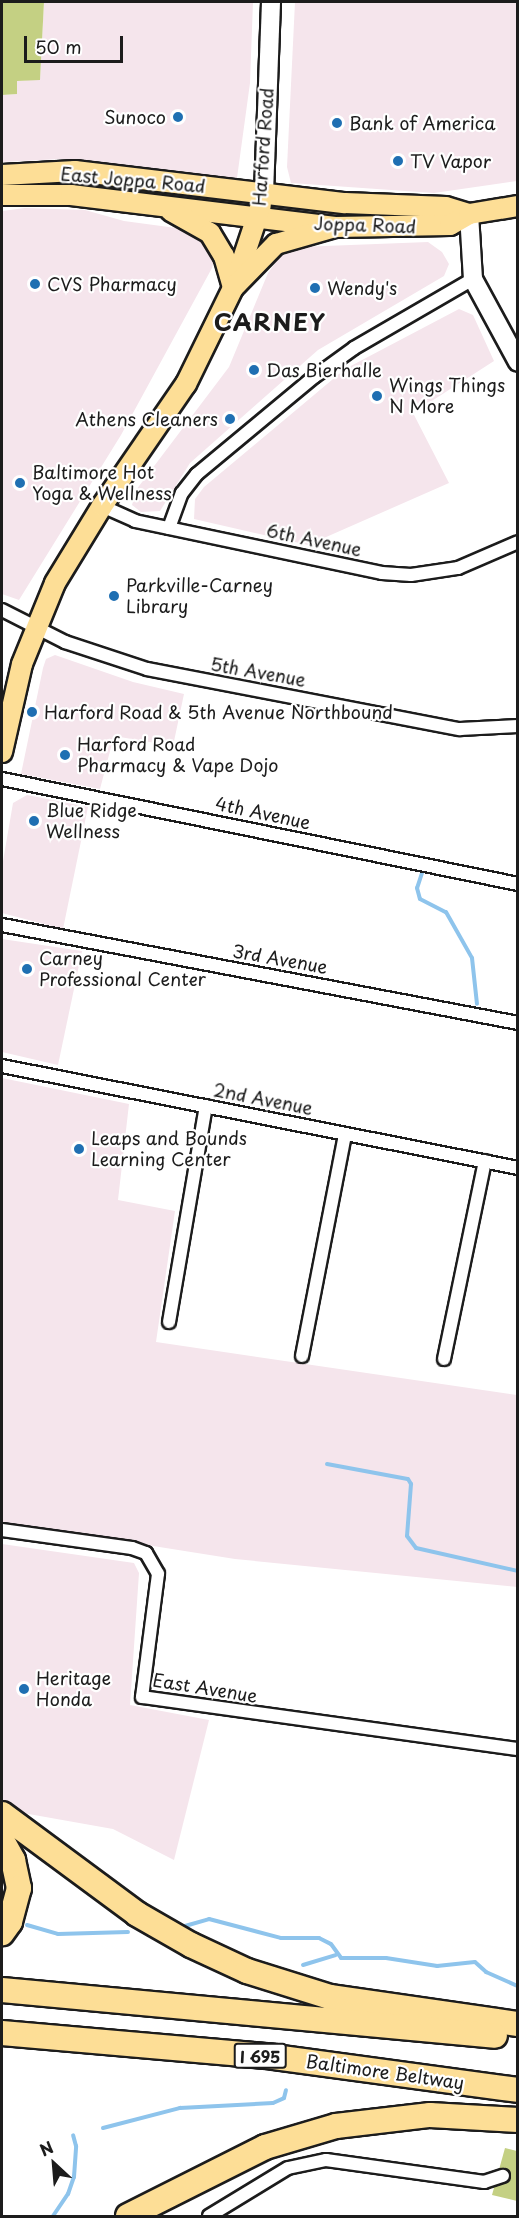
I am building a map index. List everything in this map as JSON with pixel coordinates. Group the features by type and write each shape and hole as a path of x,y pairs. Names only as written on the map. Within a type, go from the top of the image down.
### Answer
{"highway":[{"path":"2,1814 138,1914 191,1946 247,1971 330,1997 518,2024"},
{"path":"2,1840 13,1860 19,1888 10,1922 2,1933"},
{"path":"2,1990 518,2039"},
{"name":"Baltimore Beltway","path":"2,2033 274,2057 518,2090"},
{"path":"128,2217 265,2147 336,2126 430,2115 518,2120"}],"main road":[{"name":"Harford Road","path":"233,288 264,193 271,2"},
{"name":"East Joppa Road","path":"2,175 75,171 264,193"},
{"name":"Joppa Road","path":"264,193 364,204 446,207 469,214"},
{"name":"East Joppa Road","path":"2,195 71,195 258,216"},
{"path":"151,203 183,215 210,233 224,256 233,288"},
{"name":"Joppa Road","path":"258,216 335,226 450,225 469,214 518,206"},
{"path":"469,214 473,279 518,362"},
{"path":"2,752 14,692 34,628 55,583 102,506 186,384 233,288 276,244 335,226"}],"street":[{"path":"169,528 182,493 197,474 315,377 354,348 473,279"},
{"name":"6th Avenue","path":"102,506 116,515 169,528 382,573 411,575 467,566 518,542"},
{"name":"5th Avenue","path":"2,610 34,628 75,646 176,675 460,729 518,726"},
{"name":"4th Avenue","path":"2,779 518,884"},
{"name":"3rd Avenue","path":"2,925 518,1023"},
{"name":"2nd Avenue","path":"2,1066 518,1168"},
{"path":"169,1322 206,1106"},
{"path":"302,1356 345,1134"},
{"path":"444,1359 485,1161"},
{"name":"East Avenue","path":"2,1530 132,1548 146,1553 158,1574 142,1697 518,1749"},
{"path":"209,2217 288,2168 326,2160 484,2182 503,2176"}],"shaded area":[{"path":"44,2 253,2 250,83 237,178 61,159 2,162 2,95 17,94 17,81 40,79"},
{"path":"295,2 517,2 517,181 434,193 291,183 287,167"},
{"path":"25,208 85,210 124,221 191,230 215,256 212,268 121,435 19,600 2,594 2,211"},
{"path":"428,242 442,252 449,264 444,276 318,350 190,463 160,511 141,512 132,505 136,490 229,367 268,273 281,255 299,247"},
{"path":"459,309 473,315 494,361 413,413 449,483 308,545 194,519 195,499 204,487 345,369"},
{"path":"55,655 133,682 184,694 173,746 114,736 100,789 21,774 43,668 46,659"},
{"path":"27,795 88,807 63,929 2,913 2,867 13,803"},
{"path":"2,939 82,951 58,1065 2,1052"},
{"path":"2,1078 129,1104 118,1200 175,1211 156,1342 517,1395 517,1587 235,1559 2,1522"},
{"path":"2,1544 134,1563 139,1573 130,1705 209,1720 174,1860 113,1829 23,1813 2,1803"}],"green space":[{"path":"2,2 44,2 40,80 17,81 17,94 2,95"},
{"path":"505,2148 517,2151 517,2201 492,2195"}],"waterway":[{"path":"422,873 417,888 420,899 446,912 472,958 477,1004"},
{"path":"327,1464 408,1479 411,1484 407,1536 416,1548 518,1571"},
{"path":"185,1926 209,1919 281,1938 319,1938 331,1944 341,1958 386,1958 437,1966 475,1962 486,1972 518,1986"},
{"path":"27,1925 58,1934 128,1932"},
{"path":"303,1965 335,1955"},
{"path":"103,2128 180,2108 273,2103 284,2098 286,2090"},
{"path":"53,2216 68,2194 74,2177 76,2146 73,2135"}],"place":[{"name":"Sunoco","path":"178,117"},
{"name":"Bank of America","path":"337,123"},
{"name":"TV Vapor","path":"398,161"},
{"name":"CVS Pharmacy","path":"35,284"},
{"name":"Wendy's","path":"315,288"},
{"name":"Das Bierhalle","path":"254,370"},
{"name":"Wings Things N More","path":"377,396"},
{"name":"Athens Cleaners","path":"230,419"},
{"name":"Baltimore Hot Yoga & Wellness","path":"20,483"},
{"name":"Parkville-Carney Library","path":"114,596"},
{"name":"Harford Road & 5th Avenue Northbound","path":"32,712"},
{"name":"Harford Road Pharmacy & Vape Dojo","path":"65,755"},
{"name":"Blue Ridge Wellness","path":"34,821"},
{"name":"Carney Professional Center","path":"27,969"},
{"name":"Leaps and Bounds Learning Center","path":"79,1149"},
{"name":"Heritage Honda","path":"24,1689"}],"district":[{"name":"CARNEY","path":"270,322"}]}
